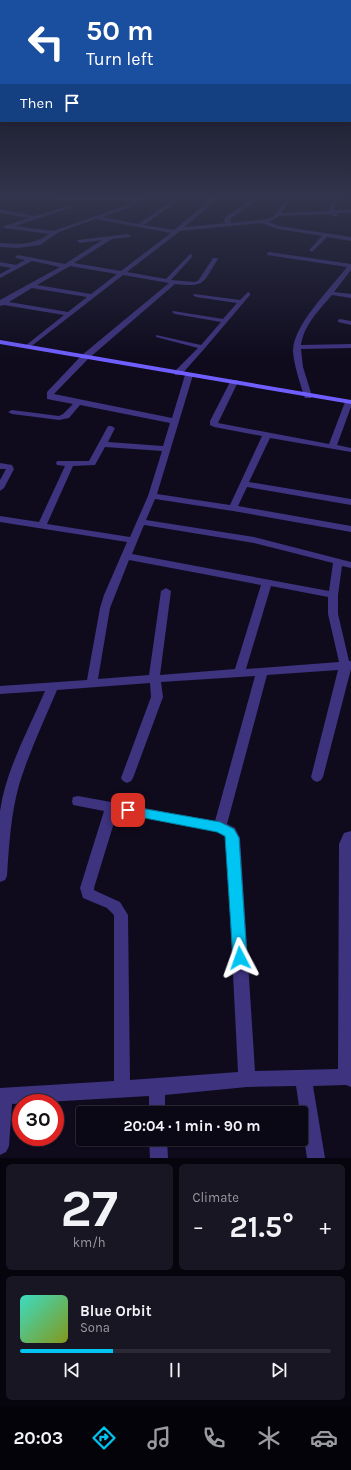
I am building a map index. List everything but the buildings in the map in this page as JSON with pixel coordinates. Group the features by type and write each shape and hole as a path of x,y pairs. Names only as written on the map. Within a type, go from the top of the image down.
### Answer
{"main road":[{"path":"0,342 350,402"}],"street":[{"path":"1,303 91,250"},
{"path":"27,347 151,250"},
{"path":"269,254 351,266 304,327 297,347 297,355 308,396"},
{"path":"167,281 190,256"},
{"path":"18,257 194,284 200,282 215,259"},
{"path":"0,276 32,259"},
{"path":"0,264 18,267"},
{"path":"174,282 85,357 50,394 50,397 174,421"},
{"path":"31,286 93,296"},
{"path":"330,293 351,296"},
{"path":"178,372 203,347 248,294"},
{"path":"196,295 241,302"},
{"path":"1,303 69,314"},
{"path":"175,312 225,321"},
{"path":"340,321 351,322"},
{"path":"158,336 203,347"},
{"path":"297,347 351,346"},
{"path":"92,683 105,608 114,580 152,496 189,375"},
{"path":"234,382 214,421 214,425 351,450"},
{"path":"332,447 350,402"},
{"path":"12,412 59,418 66,416 78,403"},
{"path":"60,463 92,463 111,428"},
{"path":"233,508 267,435"},
{"path":"103,444 167,449"},
{"path":"42,525 70,464"},
{"path":"0,466 9,467 10,469 0,488"},
{"path":"244,484 351,502"},
{"path":"152,496 233,508 351,529"},
{"path":"0,519 133,540"},
{"path":"141,522 254,540 351,565"},
{"path":"125,556 333,595"},
{"path":"317,778 348,666 334,624 333,595 338,562"},
{"path":"239,674 267,582"},
{"path":"127,778 157,697 157,689 154,678 166,591"},
{"path":"0,690 154,678 239,674 348,666"},
{"path":"220,827 262,672"},
{"path":"0,876 2,848 11,793 16,774 53,686"},
{"path":"78,801 220,827 230,832 233,838 247,1079"},
{"path":"112,807 86,888 88,894 92,897 114,904 119,908 121,915 122,1089"},
{"path":"0,1146 2,1096 156,1088 247,1079 348,1078 346,844 351,836"},
{"path":"303,1078 316,1158"},
{"path":"156,1088 157,1106"},
{"path":"158,1146 159,1158"}],"route":[{"path":"128,810 220,827 230,832 233,838 240,958"}]}
